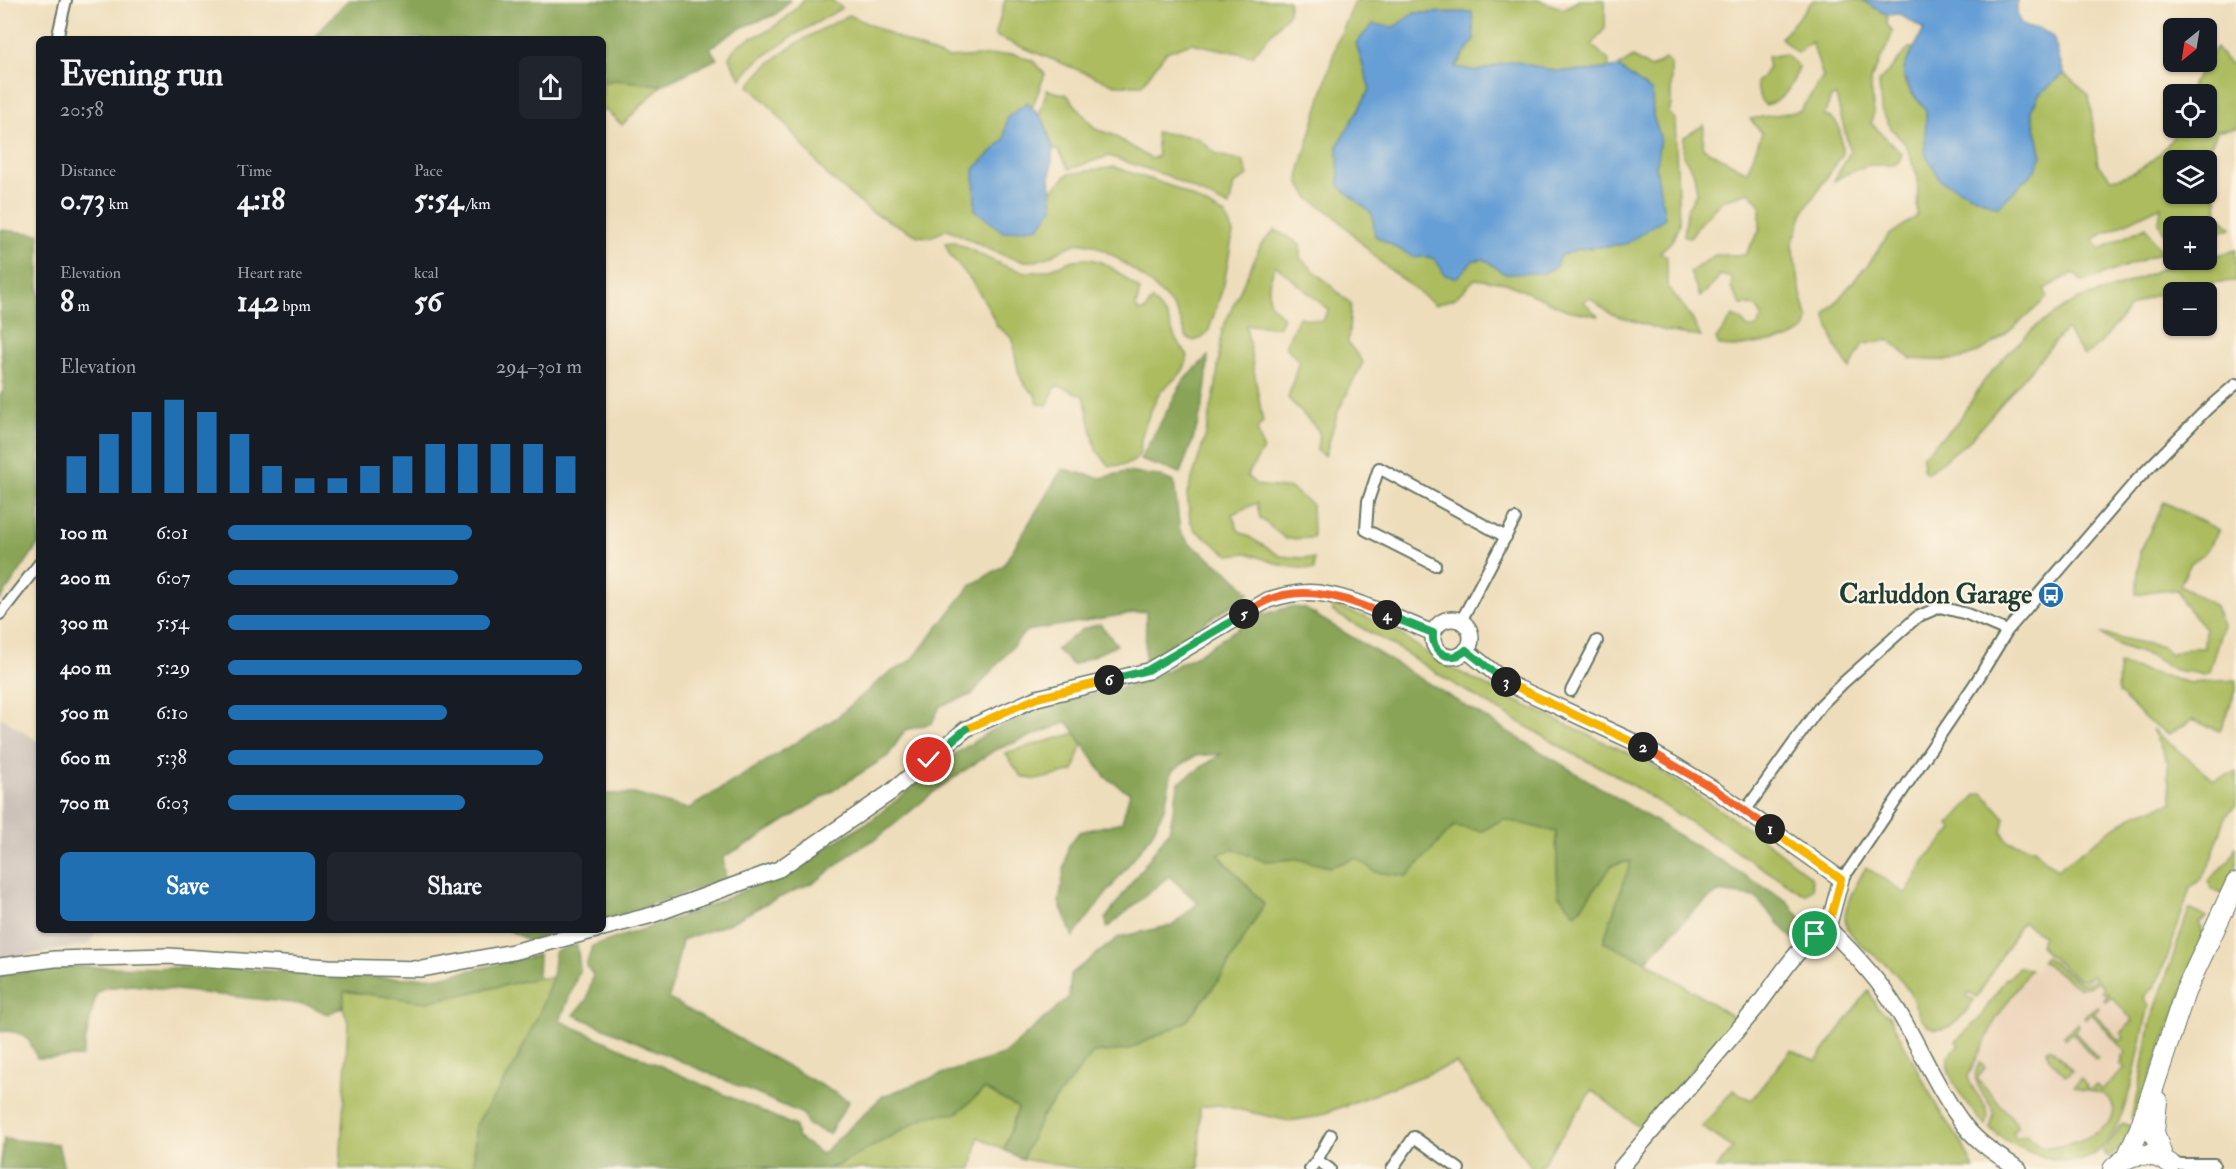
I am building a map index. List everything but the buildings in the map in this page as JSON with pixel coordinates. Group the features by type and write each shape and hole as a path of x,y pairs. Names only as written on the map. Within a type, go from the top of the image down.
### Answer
{"highway":[{"path":"2120,1163 2140,1128 2185,992 2236,883"},
{"path":"2161,1066 2154,1132 2169,1164"},
{"path":"2120,1163 2146,1154 2169,1164"}],"street":[{"path":"58,36 66,0"},
{"path":"1828,928 1841,879 1976,682 2007,631 2136,481 2207,409 2236,384"},
{"path":"1435,565 1366,530 1368,501 1379,468 1506,537"},
{"path":"1461,621 1515,519"},
{"path":"0,614 36,568"},
{"path":"606,927 652,915 779,869 891,792 966,729 1037,698 1148,670 1268,600 1285,594 1319,593 1360,604 1433,633"},
{"path":"1745,812 1821,705 1917,617 1940,607 1967,614 2007,631"},
{"path":"1444,620 1461,621 1470,634 1469,645 1457,656 1445,656 1436,649 1432,638 1433,633 1439,623 1444,620"},
{"path":"1571,691 1597,641"},
{"path":"1466,650 1507,683 1630,740 1671,763 1841,879"},
{"path":"1828,928 1880,984 1899,1012 1932,1075 1966,1127 1990,1149 2018,1169"},
{"path":"1620,1169 1757,1007 1799,948 1815,934 1828,928"},
{"path":"0,966 55,959 168,956 329,967 422,969 513,952 585,933"},
{"path":"1330,1169 1313,1164 1331,1135"},
{"path":"1392,1169 1414,1137 1459,1169"},
{"path":"2169,1164 2214,1167"}],"shaded area":[{"path":"0,717 36,740 36,933 95,933 89,944 0,960"},
{"path":"2048,955 2079,979 2093,975 2107,990 2138,1005 2124,1104 2094,1150 2024,1147 1994,1121 1988,1120 1980,1111 1952,1059 1961,1047 1958,1043 1973,1030 2014,970 2022,968 2035,971"}],"green space":[{"path":"348,0 790,0 777,14 740,28 710,48 717,59 662,85 616,80 606,82 606,36 315,36"},
{"path":"803,0 831,0 842,8 795,35 757,61 741,79 729,58 732,52 741,43 780,23"},
{"path":"1005,0 1289,0 1289,13 1252,56 1191,43 1166,52 1142,85 1115,85 995,36"},
{"path":"1356,0 1538,0 1564,9 1579,0 1605,0 1605,28 1592,45 1609,61 1608,68 1589,71 1556,71 1512,61 1478,71 1455,67 1474,40 1472,12 1415,13 1394,27 1356,43 1370,89 1338,145 1339,186 1427,256 1437,260 1445,275 1474,260 1484,259 1505,274 1578,249 1626,244 1659,188 1656,168 1660,137 1653,116 1652,92 1618,67 1633,57 1651,68 1665,59 1671,64 1669,113 1675,119 1679,225 1672,241 1660,252 1667,257 1667,285 1691,317 1701,337 1666,331 1611,314 1590,298 1583,301 1598,316 1567,310 1506,283 1475,279 1455,298 1435,305 1378,260 1334,215 1310,199 1299,184 1300,170 1337,42"},
{"path":"1813,0 1862,0 1887,15 1887,25 1893,31 1870,80 1874,112 1871,123 1902,154 1894,165 1869,165 1834,181 1850,152 1836,96 1831,97 1824,116 1838,125 1843,154 1804,210 1792,245 1808,320 1805,330 1788,339 1734,347 1719,346 1716,339 1733,316 1741,320 1748,328 1757,327 1762,317 1754,306 1741,305 1731,288 1732,278 1720,275 1700,297 1690,272 1715,255 1745,255 1760,230 1760,203 1749,192 1723,200 1690,237 1684,236 1687,210 1697,192 1694,174 1683,155 1684,137 1704,125 1703,148 1747,172 1762,133 1750,119 1800,111 1823,77 1812,42 1797,53 1781,38"},
{"path":"849,15 946,58 1014,54 1033,61 1045,74 1032,108 1027,102 1004,140 974,169 1053,208 1051,191 1068,174 1114,167 1173,187 1225,215 1233,233 1224,284 1209,330 1202,338 1194,341 1187,338 1176,311 1157,290 1131,268 1091,244 1074,244 1041,260 1025,261 996,252 948,229 930,237 918,236 870,211 829,177 772,108 749,86 770,63 782,54"},
{"path":"1909,48 1914,48 1905,68 1905,81 1912,94 1926,110 1925,153 1942,181 2042,156 2031,110 2039,95 2064,74 2089,95 2098,165 2112,179 2142,168 2159,154 2171,138 2214,138 2209,150 2163,150 2163,204 2217,204 2217,198 2218,214 2231,228 2217,233 2217,216 2163,216 2163,231 2159,224 2161,206 2093,239 2100,249 2146,227 2161,253 2083,282 2073,273 2044,289 2048,297 2006,334 1982,350 1951,360 1911,359 1889,340 1863,344 1850,369 1836,347 1825,315 1870,262 1888,236 1917,216 1918,178 1906,145 1891,128 1881,108 1879,82"},
{"path":"2217,49 2229,64 2236,64 2236,128 2218,130 2217,132 2217,84 2192,84 2200,72 2217,72"},
{"path":"1785,54 1799,67 1783,96 1765,105 1760,99 1756,83 1769,68 1767,57"},
{"path":"616,80 662,85 622,125 606,110 606,82"},
{"path":"1047,90 1067,95 1095,129 1113,135 1151,159 1158,156 1156,132 1196,137 1218,155 1243,161 1248,176 1234,184 1229,207 1168,176 1109,156 1069,169 1059,151 1053,148 1044,121 1039,115"},
{"path":"0,230 36,234 36,547 0,600 0,396 4,389 0,336"},
{"path":"1275,230 1300,244 1300,258 1351,304 1348,343 1363,362 1338,411 1325,456 1317,451 1319,431 1288,398 1299,361 1285,346 1299,317 1322,321 1329,310 1275,265 1269,283 1269,302 1283,318 1278,327 1246,325 1263,422 1257,429 1263,449 1247,476 1257,485 1292,489 1312,505 1313,538 1286,539 1260,518 1257,503 1232,514 1238,530 1280,556 1314,559 1314,570 1284,566 1247,553 1229,555 1195,530 1190,520 1187,494 1205,438 1216,386 1222,330 1261,245"},
{"path":"954,242 999,263 1027,272 1046,270 1075,260 1096,260 1114,269 1140,290 1136,306 1138,311 1145,311 1152,300 1167,317 1175,338 1188,356 1179,376 1162,390 1156,401 1144,430 1140,454 1134,461 1125,465 1110,466 1096,450 1084,396 1056,386 1047,405 1038,404 1034,393 1028,389 1020,377 1013,339 997,326 971,280 950,255 945,243"},
{"path":"2236,250 2236,281 2163,282 2163,293 2130,307 2099,345 2084,356 2066,329 1969,441 1927,473 1923,469 1923,455 1958,422 1984,381 2035,327 2076,300 2118,287 2163,268 2163,270 2217,270 2217,255"},
{"path":"1208,356 1206,387 1200,416 1180,473 1140,460 1184,380"},
{"path":"1062,469 1101,478 1125,472 1159,476 1174,482 1180,531 1189,543 1230,573 1250,593 1145,661 1146,611 1026,631 971,695 940,706 932,723 905,730 888,756 755,840 723,857 726,880 606,919 606,794 634,794 688,809 836,718 886,675 912,660 970,586 1003,566"},
{"path":"2164,502 2219,530 2205,553 2191,563 2180,585 2214,605 2223,625 2209,672 2203,675 2172,669 2157,659 2114,643 2102,634 2163,647 2171,655 2187,648 2204,648 2205,628 2183,603 2178,590 2136,594 2140,552"},
{"path":"1331,605 1386,624 1440,662 1516,701 1649,763 1762,838 1811,877 1813,888 1805,895 1614,774 1577,756 1396,647 1333,612"},
{"path":"1289,607 1304,608 1787,901 1803,921 1795,941 1755,897 1718,892 1692,912 1646,961 1603,942 1631,861 1612,865 1576,914 1558,894 1556,832 1503,819 1482,831 1454,826 1407,876 1376,872 1356,858 1330,867 1297,859 1264,861 1233,849 1218,854 1264,904 1221,977 1186,1022 1127,1050 1093,1053 1042,1116 1022,1159 1004,1150 1018,1108 985,1089 957,1113 927,1116 839,1165 826,1169 773,1169 759,1165 722,1166 719,1169 474,1169 475,1126 513,1068 541,1009 552,978 555,951 577,945 580,969 560,1021 795,1126 797,1137 822,1154 883,1096 1003,1055 1069,997 1071,974 1119,937 1173,925 1198,903 1169,876 1107,928 1106,918 1169,831 1179,782 1221,754 1195,756 1172,771 1165,806 1152,834 1073,937 1059,902 1068,847 1079,832 1122,822 1130,793 1105,777 1068,722 995,750 939,788 876,839 857,849 818,880 730,923 682,940 669,999 849,1101 829,1134 808,1125 803,1114 574,1015 587,999 593,975 586,965 592,946 692,913 780,875 870,821 952,756 990,731 1054,703 1142,683 1199,654 1255,617"},
{"path":"1100,624 1117,645 1073,665 1056,649 1083,629"},
{"path":"2119,664 2190,683 2236,680 2236,690 2220,731 2192,720 2169,734 2149,722 2118,693"},
{"path":"2152,729 2214,780 2236,772 2236,805 2226,816 2208,868 2201,879 2190,888 2170,950 2155,987 2144,998 2149,1006 2136,1068 2122,1114 2112,1134 2100,1150 2085,1159 2064,1161 2052,1159 2020,1148 1990,1129 1994,1113 1975,1077 1980,1063 1985,1068 1977,1079 2016,1122 2017,1127 2013,1133 2017,1138 2026,1135 2042,1147 2066,1145 2093,1134 2112,1118 2113,1109 2108,1098 2095,1091 2082,1089 2074,1085 2081,1079 2090,1090 2096,1085 2102,1090 2125,1069 2120,1063 2126,1053 2092,1014 2086,1019 2084,1017 2097,1006 2099,1008 2094,1013 2120,1041 2124,1038 2121,1032 2133,1021 2112,997 2106,1002 2104,999 2109,995 2102,991 2104,987 2098,981 2088,987 2078,987 2042,961 2045,957 2081,983 2088,983 2095,978 2093,975 2085,980 2079,979 2048,955 2040,945 2043,935 2022,922 1977,997 1969,992 1967,996 1974,1000 1965,1013 1946,1028 1931,1027 1924,1022 1910,994 1890,968 1850,933 1845,918 1847,905 1866,867 1906,894 1926,858 1953,830 1949,824 1976,795 1983,793 2005,818 2002,832 2008,841 2034,849 2057,870 2136,814 2173,802 2168,763"},
{"path":"1076,733 1082,743 1074,771 1036,780 1021,776 1005,753"},
{"path":"1503,819 1556,832 1558,894 1576,913 1612,865 1632,861 1604,942 1646,961 1736,1019 1641,1129 1592,1090 1539,1169 1533,1169 1456,1063 1315,1117 1289,1121 1219,1105 1200,1107 1199,1169 1082,1169 1022,1159 1042,1116 1093,1053 1127,1050 1186,1022 1221,977 1264,904 1218,854 1233,848 1264,861 1297,859 1330,867 1356,858 1376,872 1407,876 1454,826 1482,831"},
{"path":"2236,846 2236,866 2223,895 2211,888 2208,881 2229,861"},
{"path":"2189,909 2207,917 2199,922 2204,935 2134,1120 2131,1118 2138,1094 2150,1025"},
{"path":"514,933 557,933 529,941"},
{"path":"539,955 538,978 427,1002 344,991 343,1007 327,1014 309,1005 132,985 104,988 96,994 82,1057 37,1058 25,1036 15,1032 0,1031 0,975 65,967 224,968 387,978 440,977"},
{"path":"2018,968 2030,969 1996,1019 1968,1076 1973,1089 1985,1105 1988,1118 1986,1126 1955,1085 1948,1067 1948,1060 1959,1045 1956,1041 1979,1019 2006,978 2008,979"},
{"path":"538,978 552,978 541,1009 513,1068 475,1126 474,1169 340,1169 348,1022 343,1007 344,991 427,1002"},
{"path":"1869,990 1876,1006 1889,1016 1939,1110 1962,1143 1974,1169 1716,1169 1733,1148 1702,1127 1733,1090 1751,1100 1791,1050 1816,1061"},
{"path":"2078,1023 2079,1026 2074,1031 2098,1058 2096,1060 2072,1033 2066,1038 2064,1035"},
{"path":"2050,1048 2073,1070 2066,1076 2049,1058 2047,1050"},
{"path":"985,1089 1018,1108 1004,1150 978,1137 972,1169 826,1169 839,1165 927,1116 957,1113"},
{"path":"2123,1123 2136,1129 2120,1148 2108,1157 2103,1151"},
{"path":"4,1139 58,1144 64,1169 0,1169"},
{"path":"759,1165 773,1169 719,1169 721,1166"}],"water":[{"path":"1862,0 2017,0 2017,15 2021,24 2028,28 2039,28 2053,37 2064,74 2039,95 2031,110 2042,156 2036,169 1998,207 1941,181 1925,153 1926,110 1904,78 1906,63 1924,29 1899,14 1887,15"},
{"path":"1472,12 1474,40 1455,67 1478,71 1512,61 1556,71 1589,71 1618,67 1652,92 1653,116 1660,137 1656,168 1665,218 1626,244 1578,249 1560,256 1556,267 1544,273 1505,274 1484,259 1474,260 1456,278 1445,275 1434,259 1415,258 1375,236 1372,214 1339,186 1338,145 1370,89 1356,43 1373,24 1394,27 1414,13"},
{"path":"1027,102 1044,121 1053,148 1050,178 1053,208 1039,227 1003,232 975,210 974,169 1004,140 1007,118"}],"place":[{"name":"Carluddon Garage","path":"2051,595"}],"route":[{"path":"929,760 966,729 1037,698 1148,670 1268,600 1285,594 1319,593 1360,604 1433,633 1432,638 1436,649 1445,656 1457,656 1466,650 1507,683 1630,740 1716,790 1841,879 1828,928 1815,934"}]}
